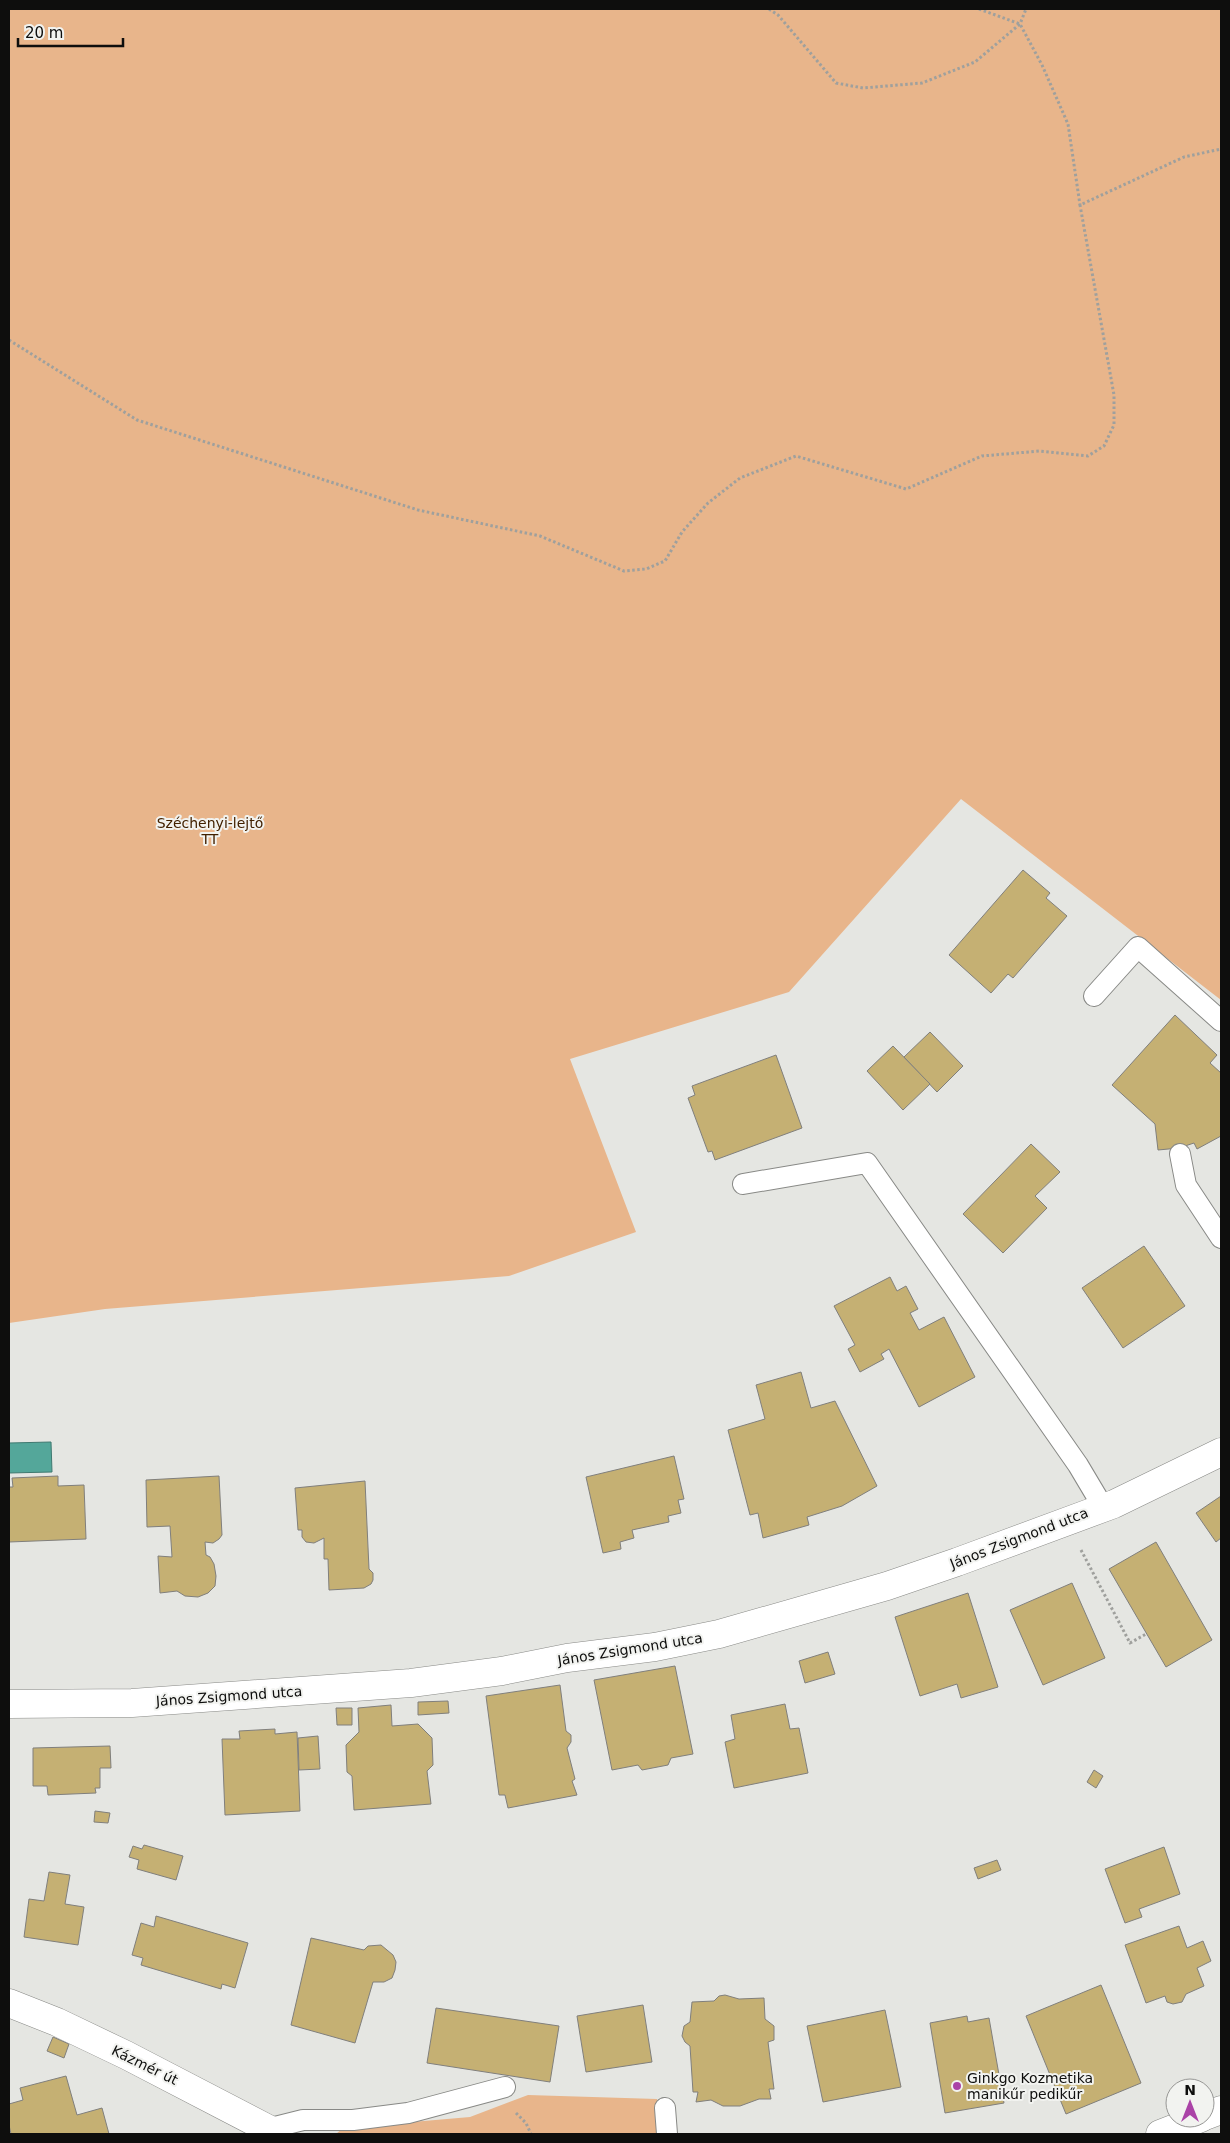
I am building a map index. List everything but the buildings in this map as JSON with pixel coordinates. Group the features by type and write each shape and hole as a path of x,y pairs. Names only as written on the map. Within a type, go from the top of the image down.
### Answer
{"street":[{"name":"János Zsigmond utca","path":"9,1704 132,1703 342,1686 412,1683 502,1671 567,1658 655,1647 720,1634 887,1586 957,1562 1154,1486 1221,1452"},
{"name":"Kázmér út","path":"9,2003 57,2022 126,2055 201,2092 272,2132"},
{"path":"1160,2134 1175,2128"}],"lane":[{"path":"1094,996 1138,947 1221,1021"},
{"path":"1180,1154 1186,1185 1221,1238"},
{"path":"743,1184 867,1163 1078,1465 1103,1507"},
{"path":"272,2132 303,2120 353,2120 408,2113 505,2087"},
{"path":"665,2108 667,2134"}],"path":[{"path":"769,9 778,15 836,83 863,88 922,83 975,62 1020,24 1026,9"},
{"path":"9,340 137,420 418,510 540,536 624,571 646,569 665,561 682,532 708,503 740,478 796,456 906,489 982,456 1040,451 1088,456 1104,446 1114,425 1114,395 1080,205 1068,124 1042,65 1020,24 979,9"},
{"path":"1080,205 1184,157 1221,149"},
{"path":"1080,1550 1130,1643 1146,1634"}],"green space":[{"name":"Széchenyi-lejtő TT","path":"9,9 1221,9 1221,1000 961,799 789,992 570,1059 636,1232 509,1276 105,1309 9,1323"},
{"path":"528,2095 657,2099 660,2134 336,2134 343,2128 470,2117"}],"water":[{"path":"51,1442 52,1472 9,1473 9,1443"}],"place":[{"name":"Ginkgo Kozmetika manikűr pedikűr","path":"957,2086"}]}
